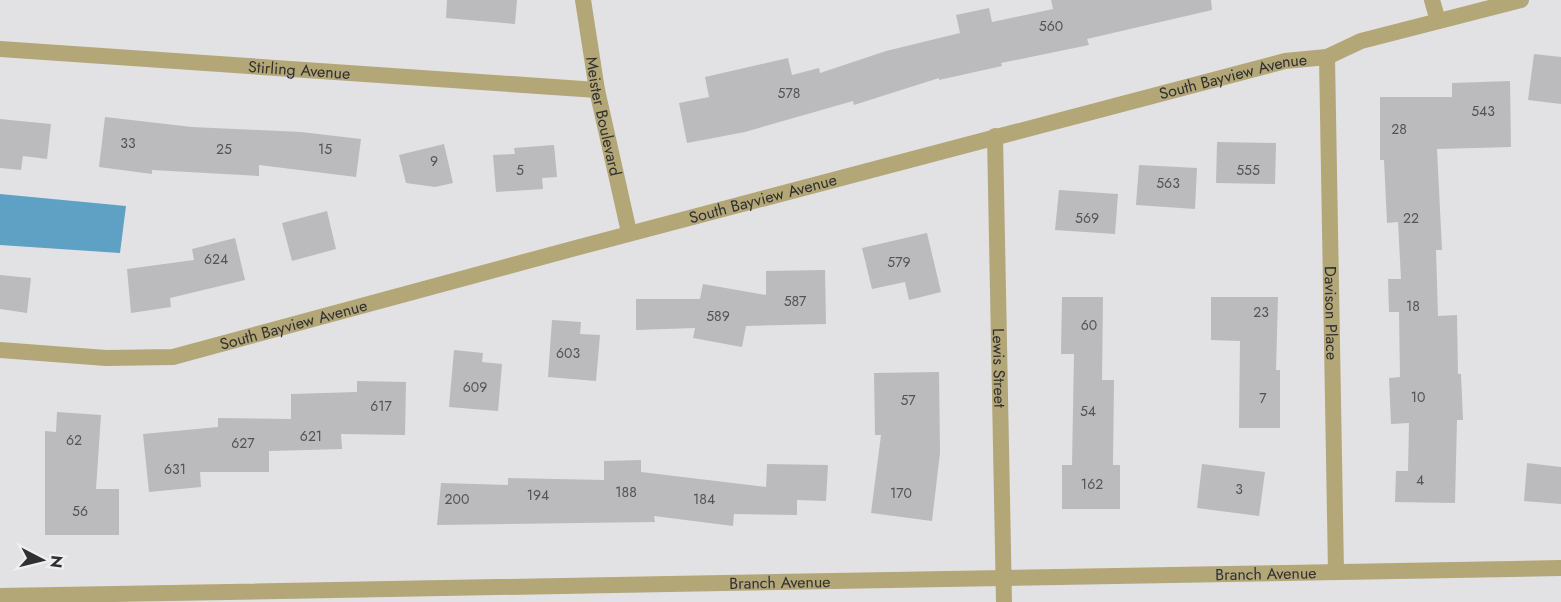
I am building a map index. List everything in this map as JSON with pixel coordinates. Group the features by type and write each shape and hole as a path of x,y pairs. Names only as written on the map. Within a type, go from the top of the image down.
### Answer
{"street":[{"name":"Meister Boulevard","path":"583,0 597,90 629,232"},
{"path":"1432,0 1438,21"},
{"name":"South Bayview Avenue","path":"0,350 106,358 173,357 629,232 995,136 1285,61 1327,57 1361,41 1521,0"},
{"name":"Stirling Avenue","path":"0,49 597,90"},
{"name":"Davison Place","path":"1327,57 1336,572"},
{"name":"Lewis Street","path":"995,136 1004,602"},
{"name":"Branch Avenue","path":"0,596 1561,568"}],"water":[{"path":"0,194 126,206 120,253 0,245"}],"building":[{"path":"447,0 517,0 515,24 446,18"},
{"path":"1051,0 1211,0 1212,10 1087,39 1089,45 1001,63 1002,66 939,80 939,78 854,105 853,101 745,132 687,143 679,103 709,97 705,77 788,58 792,75 819,68 820,73 886,51 960,33 956,15 989,8 992,22 1053,9"},
{"path":"1534,54 1561,57 1561,104 1528,100"},
{"path":"1510,81 1511,147 1437,149 1442,250 1436,250 1438,316 1457,315 1458,374 1461,374 1463,420 1457,420 1455,503 1395,502 1396,471 1408,471 1409,423 1391,424 1389,378 1400,377 1399,312 1389,312 1388,279 1401,279 1398,222 1387,223 1384,160 1380,160 1380,97 1452,97 1452,83"},
{"path":"105,117 192,127 301,132 361,139 356,177 259,165 259,176 152,170 152,174 99,167"},
{"path":"0,119 51,124 47,159 23,156 21,170 0,168"},
{"path":"1217,142 1276,143 1275,184 1216,183"},
{"path":"444,144 453,183 435,187 406,183 399,155"},
{"path":"554,145 557,177 542,178 543,189 496,192 493,155 515,154 514,148"},
{"path":"1139,165 1197,168 1195,209 1136,205"},
{"path":"1059,190 1118,194 1115,234 1055,230"},
{"path":"327,211 336,249 292,261 282,223"},
{"path":"927,233 941,292 909,300 905,282 872,289 862,248"},
{"path":"235,238 245,280 170,298 171,307 131,313 127,269 194,260 192,249"},
{"path":"825,270 826,324 746,326 742,347 693,338 695,328 636,330 636,299 700,299 703,284 766,295 766,271"},
{"path":"0,275 31,278 27,313 0,309"},
{"path":"1062,297 1103,297 1102,380 1114,380 1113,465 1120,465 1120,509 1062,509 1062,465 1072,465 1074,354 1061,354"},
{"path":"1211,297 1278,297 1276,370 1280,370 1280,428 1239,428 1240,341 1211,340"},
{"path":"552,320 581,322 580,334 600,335 596,381 548,377"},
{"path":"454,350 483,353 482,362 502,364 498,411 449,407"},
{"path":"939,372 940,453 932,521 871,513 881,435 875,435 874,373"},
{"path":"357,381 406,382 405,435 341,434 342,449 269,451 269,472 200,472 201,487 149,492 143,434 218,427 218,418 291,419 291,394 357,392"},
{"path":"57,412 101,415 96,489 119,489 119,535 45,535 45,431 56,432"},
{"path":"641,460 641,472 766,487 767,464 828,465 826,501 797,500 797,515 734,514 733,526 654,516 655,522 437,525 441,483 508,485 508,478 604,480 604,461"},
{"path":"1527,463 1561,467 1561,504 1524,501"},
{"path":"1202,464 1265,472 1259,516 1197,508"}]}
